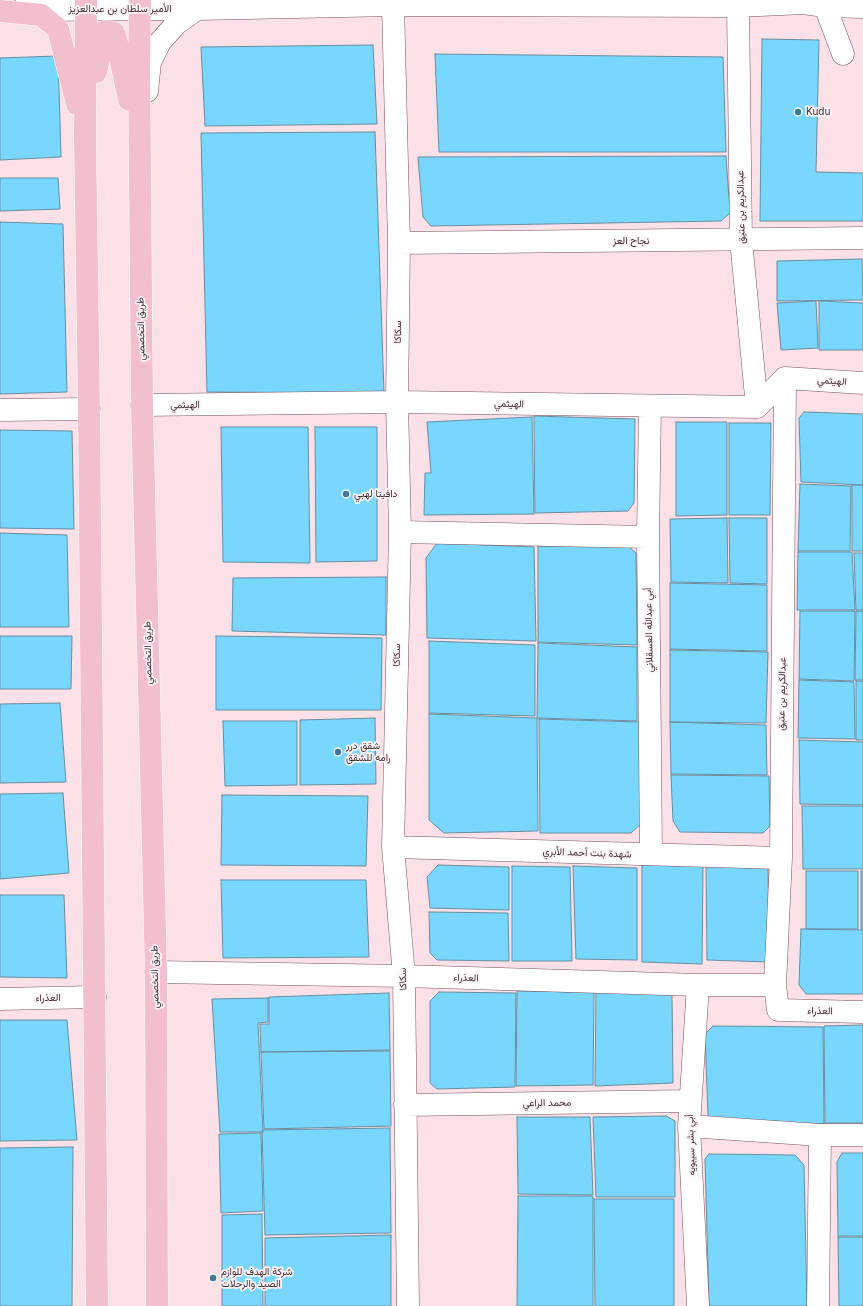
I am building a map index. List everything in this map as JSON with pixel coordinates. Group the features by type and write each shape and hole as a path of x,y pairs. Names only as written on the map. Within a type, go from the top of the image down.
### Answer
{"main road":[{"path":"86,5 85,137 89,409 97,1306"},
{"name":"طريق التخصصي","path":"140,5 139,63 142,405 156,972 157,1306"},
{"path":"0,10 41,16 58,29 85,137"},
{"path":"85,137 101,40 104,32 114,33 120,52 140,152"}],"street":[{"path":"0,10 52,0"},
{"path":"812,3 843,54"},
{"name":"الأمير سلطان بن عبدالعزيز","path":"0,10 86,5 194,5 240,8 393,5 738,6 812,3 863,7"},
{"path":"140,152 150,62 160,42 194,5"},
{"name":"سكاكا","path":"393,5 399,243 397,402 400,532 393,847 404,976 408,1306"},
{"name":"عبدالكريم بن عتيق","path":"738,6 741,240 757,407"},
{"name":"نجاح العز","path":"399,243 863,238"},
{"path":"757,407 785,378"},
{"name":"عبدالكريم بن عتيق","path":"778,1010 776,985 781,858 785,378"},
{"name":"الهيثمي","path":"785,378 863,383"},
{"name":"الهيثمي","path":"142,405 397,402 757,407"},
{"name":"أبي عبدالله العسقلاني","path":"650,406 648,537 651,854"},
{"path":"0,410 89,409"},
{"path":"400,532 648,537"},
{"name":"شهدة بنت أحمد الأبري","path":"393,847 781,858"},
{"name":"العذراء","path":"156,972 404,976 698,985 776,985"},
{"name":"أبي بشر سيبويه","path":"698,985 689,1126 698,1306"},
{"name":"العذراء","path":"0,999 95,997"},
{"name":"العذراء","path":"778,1010 863,1012"},
{"name":"محمد الراعي","path":"405,1105 690,1101"},
{"path":"689,1126 820,1135 863,1135"},
{"path":"818,1306 820,1135"}],"building":[{"path":"762,39 819,40 816,172 863,173 863,221 760,221"},
{"path":"373,45 377,124 205,126 201,47"},
{"path":"435,54 723,57 726,152 439,152"},
{"path":"58,56 61,157 0,160 0,58"},
{"path":"375,132 384,393 207,392 201,133"},
{"path":"726,156 730,213 721,221 431,226 423,217 418,157"},
{"path":"0,178 58,178 60,209 0,211"},
{"path":"0,222 63,224 67,392 0,394"},
{"path":"862,259 863,300 777,301 777,261"},
{"path":"816,301 818,348 781,350 777,303"},
{"path":"819,301 863,303 863,350 819,350"},
{"path":"804,412 863,414 863,485 801,482 799,418"},
{"path":"534,416 635,419 634,503 628,511 535,513"},
{"path":"532,417 534,514 424,515 425,473 431,473 427,422"},
{"path":"676,422 727,422 727,515 676,516"},
{"path":"729,423 771,423 770,515 729,515"},
{"path":"221,427 308,427 310,563 223,562"},
{"name":"دافيتا لهبي","path":"315,427 377,427 377,561 316,562"},
{"path":"0,430 72,431 74,529 0,528"},
{"path":"800,484 851,486 850,551 798,551"},
{"path":"852,485 863,485 863,551 852,551"},
{"path":"727,518 728,583 671,582 670,519"},
{"path":"729,518 767,518 767,584 730,583"},
{"path":"0,533 67,535 69,627 0,627"},
{"path":"437,543 534,547 536,641 427,638 426,558"},
{"path":"538,546 628,546 636,553 637,645 538,642"},
{"path":"798,552 852,552 855,610 797,610"},
{"path":"854,553 863,553 863,610 856,610"},
{"path":"386,577 386,635 232,631 233,578"},
{"path":"670,583 767,585 767,651 670,649"},
{"path":"800,611 855,611 854,681 799,679"},
{"path":"856,611 863,611 863,680 855,680"},
{"path":"0,636 72,636 71,689 0,689"},
{"path":"216,636 382,638 381,710 216,710"},
{"path":"429,641 535,645 535,716 429,713"},
{"path":"538,643 637,647 637,721 537,718"},
{"path":"670,650 768,652 766,723 670,722"},
{"path":"799,680 854,682 855,739 798,738"},
{"path":"856,681 863,681 863,740 856,740"},
{"path":"60,703 66,782 0,783 0,704"},
{"path":"429,714 537,718 538,831 444,833 429,820"},
{"name":"شقق درر رامه للشقق","path":"375,718 376,784 300,785 300,720"},
{"path":"539,719 640,722 643,822 631,833 540,833"},
{"path":"223,721 297,721 297,785 225,786"},
{"path":"670,722 766,725 767,775 671,774"},
{"path":"799,740 863,742 863,805 800,804"},
{"path":"671,775 769,776 770,826 763,833 680,832 673,821"},
{"path":"63,793 69,873 0,879 0,794"},
{"path":"222,795 368,796 366,866 221,865"},
{"path":"802,806 863,806 863,869 803,869"},
{"path":"438,865 509,867 509,910 430,908 427,877"},
{"path":"642,865 703,866 702,964 642,962"},
{"path":"706,865 768,866 769,962 707,960"},
{"path":"512,866 570,867 572,961 512,961"},
{"path":"573,866 637,868 637,960 576,959"},
{"path":"806,871 858,871 858,929 806,929"},
{"path":"861,871 863,871 863,929 861,929"},
{"path":"221,880 366,880 369,957 223,958"},
{"path":"0,895 64,895 67,978 0,977"},
{"path":"429,912 508,913 509,961 437,960 430,953"},
{"path":"801,929 863,930 863,994 806,994 799,985"},
{"path":"596,990 672,995 673,1083 595,1086"},
{"path":"517,991 594,992 593,1085 516,1086"},
{"path":"439,992 516,993 515,1087 437,1089 430,1083 430,1001"},
{"path":"389,993 390,1050 261,1052 260,1024 269,1024 269,997"},
{"path":"268,998 268,1022 258,1023 263,1132 220,1132 212,999"},
{"path":"0,1020 67,1020 77,1140 0,1141"},
{"path":"863,1025 863,1123 825,1123 824,1026"},
{"path":"713,1026 823,1027 824,1124 712,1121 708,1116 705,1034"},
{"path":"390,1051 391,1126 264,1129 261,1052"},
{"path":"666,1116 675,1121 675,1197 596,1197 593,1117"},
{"path":"517,1117 590,1117 593,1195 518,1194"},
{"path":"390,1128 391,1233 265,1235 262,1130"},
{"path":"261,1133 263,1211 221,1213 219,1134"},
{"path":"73,1147 72,1306 0,1306 0,1148"},
{"path":"842,1153 863,1153 863,1236 838,1236 837,1162"},
{"path":"709,1154 795,1155 804,1165 807,1306 709,1306 705,1159"},
{"path":"518,1196 593,1196 593,1306 517,1306"},
{"path":"594,1199 674,1199 674,1306 595,1306"},
{"path":"262,1214 263,1306 222,1306 222,1215"},
{"path":"391,1235 391,1306 265,1306 265,1238"},
{"path":"838,1237 863,1237 863,1306 839,1306"}],"place":[{"name":"Kudu","path":"798,112"},
{"name":"دافيتا لهبي","path":"346,494"},
{"name":"شقق درر رامه للشقق","path":"338,752"},
{"name":"شركة الهدف للوازم الصيد والرحلات","path":"213,1278"}]}
